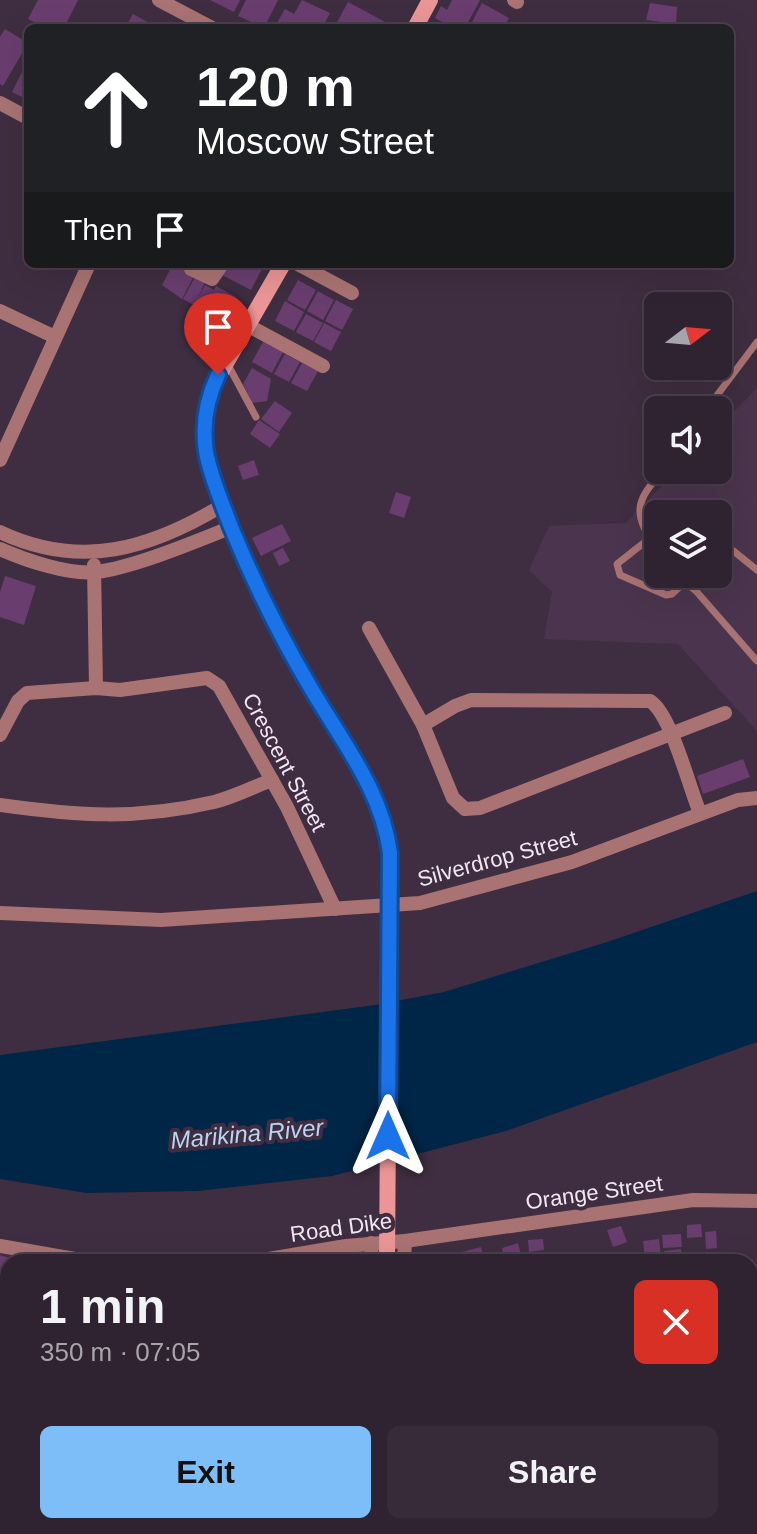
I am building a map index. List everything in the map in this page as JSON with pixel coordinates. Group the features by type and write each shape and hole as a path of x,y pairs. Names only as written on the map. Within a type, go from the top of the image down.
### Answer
{"street":[{"path":"159,0 204,24"},
{"path":"417,24 430,0"},
{"path":"0,103 24,116"},
{"path":"0,460 6,431 87,268"},
{"path":"191,269 212,279 219,268"},
{"path":"281,268 211,389 204,428 212,475 259,592 285,643 372,790 384,820 390,853 387,1254"},
{"path":"305,268 352,293"},
{"path":"0,311 55,337"},
{"path":"247,325 323,366"},
{"path":"0,532 38,547 94,553 124,550 174,531 223,505"},
{"path":"0,549 33,564 94,572 154,555 232,527"},
{"path":"33,564 38,547"},
{"path":"94,553 96,688"},
{"path":"369,628 423,725 453,798 465,809 480,808 725,713"},
{"name":"Crescent Street","path":"0,735 18,701 27,693 96,688 120,690 207,678 219,686 272,780 335,909"},
{"path":"423,725 471,700 643,699 656,704 672,735 700,813"},
{"path":"0,805 48,812 116,816 159,813 218,801 272,780"},
{"name":"Silverdrop Street","path":"0,913 161,920 420,903 572,862 700,813 738,800 757,798"},
{"name":"Orange Street","path":"438,1236 693,1200 757,1201"},
{"name":"Road Dike","path":"303,1254 438,1236"},
{"path":"404,1254 405,1241"},
{"path":"371,1243 372,1254"},
{"path":"0,1246 46,1254"}],"lane":[{"path":"716,396 757,342"},
{"path":"226,361 256,417"},
{"path":"644,523 639,511 640,501 653,484"},
{"path":"644,542 617,564 620,575 644,585"},
{"path":"732,550 757,570"},
{"path":"650,588 666,595 678,588"},
{"path":"692,588 757,661"}],"shaded area":[{"path":"757,388 757,731 678,644 544,639 552,592 529,570 549,526 626,523 644,504 644,588 732,588 732,500 648,500 664,484 732,484 732,414"}],"water":[{"name":"Marikina River","path":"757,891 757,1042 506,1131 332,1176 198,1191 86,1193 0,1179 0,1055 375,1005 444,992 607,942"}],"building":[{"path":"38,0 78,0 66,24 37,24 28,19"},
{"path":"210,0 240,0 234,12"},
{"path":"246,0 278,0 266,24 255,24 238,16"},
{"path":"302,0 330,13 324,24 276,24 285,9 294,14"},
{"path":"452,0 480,0 467,24 446,24 435,18 441,6 447,10"},
{"path":"348,2 387,23 386,24 336,24"},
{"path":"482,3 509,18 506,24 471,24"},
{"path":"650,3 677,7 676,24 646,20"},
{"path":"133,14 151,24 127,24"},
{"path":"5,29 24,41 24,50 3,86 0,84 0,37"},
{"path":"24,68 24,98 12,92"},
{"path":"171,268 183,268 194,276 182,299 162,285"},
{"path":"226,268 262,268 251,290 222,275"},
{"path":"195,277 205,282 198,298 205,285 214,290 216,286 236,297 222,321 183,299"},
{"path":"298,280 316,290 305,310 287,300"},
{"path":"318,291 334,300 323,320 307,311"},
{"path":"336,300 353,309 342,330 325,321"},
{"path":"285,301 304,312 294,331 275,321"},
{"path":"306,314 323,323 313,341 296,332"},
{"path":"324,323 341,332 331,351 314,342"},
{"path":"263,342 283,352 272,373 252,362"},
{"path":"285,354 300,362 289,382 274,374"},
{"path":"302,363 318,371 307,391 291,383"},
{"path":"252,368 271,379 267,401 252,403 243,384"},
{"path":"275,401 292,413 279,432 261,419"},
{"path":"259,420 280,434 270,448 250,434"},
{"path":"254,460 259,475 243,480 238,466"},
{"path":"396,492 411,497 404,518 389,513"},
{"path":"282,524 291,541 261,556 252,538"},
{"path":"283,548 290,561 279,566 273,553"},
{"path":"5,576 36,586 24,625 0,617 0,592"},
{"path":"743,759 750,777 703,794 697,776"},
{"path":"701,1224 702,1237 687,1238 687,1225"},
{"path":"621,1226 627,1242 613,1247 607,1230"},
{"path":"716,1231 717,1248 706,1249 705,1232"},
{"path":"681,1234 682,1247 663,1248 662,1235"},
{"path":"543,1239 544,1250 529,1252 528,1240"},
{"path":"659,1239 661,1254 644,1254 643,1241"},
{"path":"518,1243 521,1254 503,1254 502,1248"},
{"path":"481,1247 483,1254 462,1254"},
{"path":"681,1249 682,1254 665,1254 664,1251"}],"route":[{"path":"218,375 211,389 204,428 206,451 217,490 259,592 312,691 364,775 384,820 390,853 388,1136"}]}
